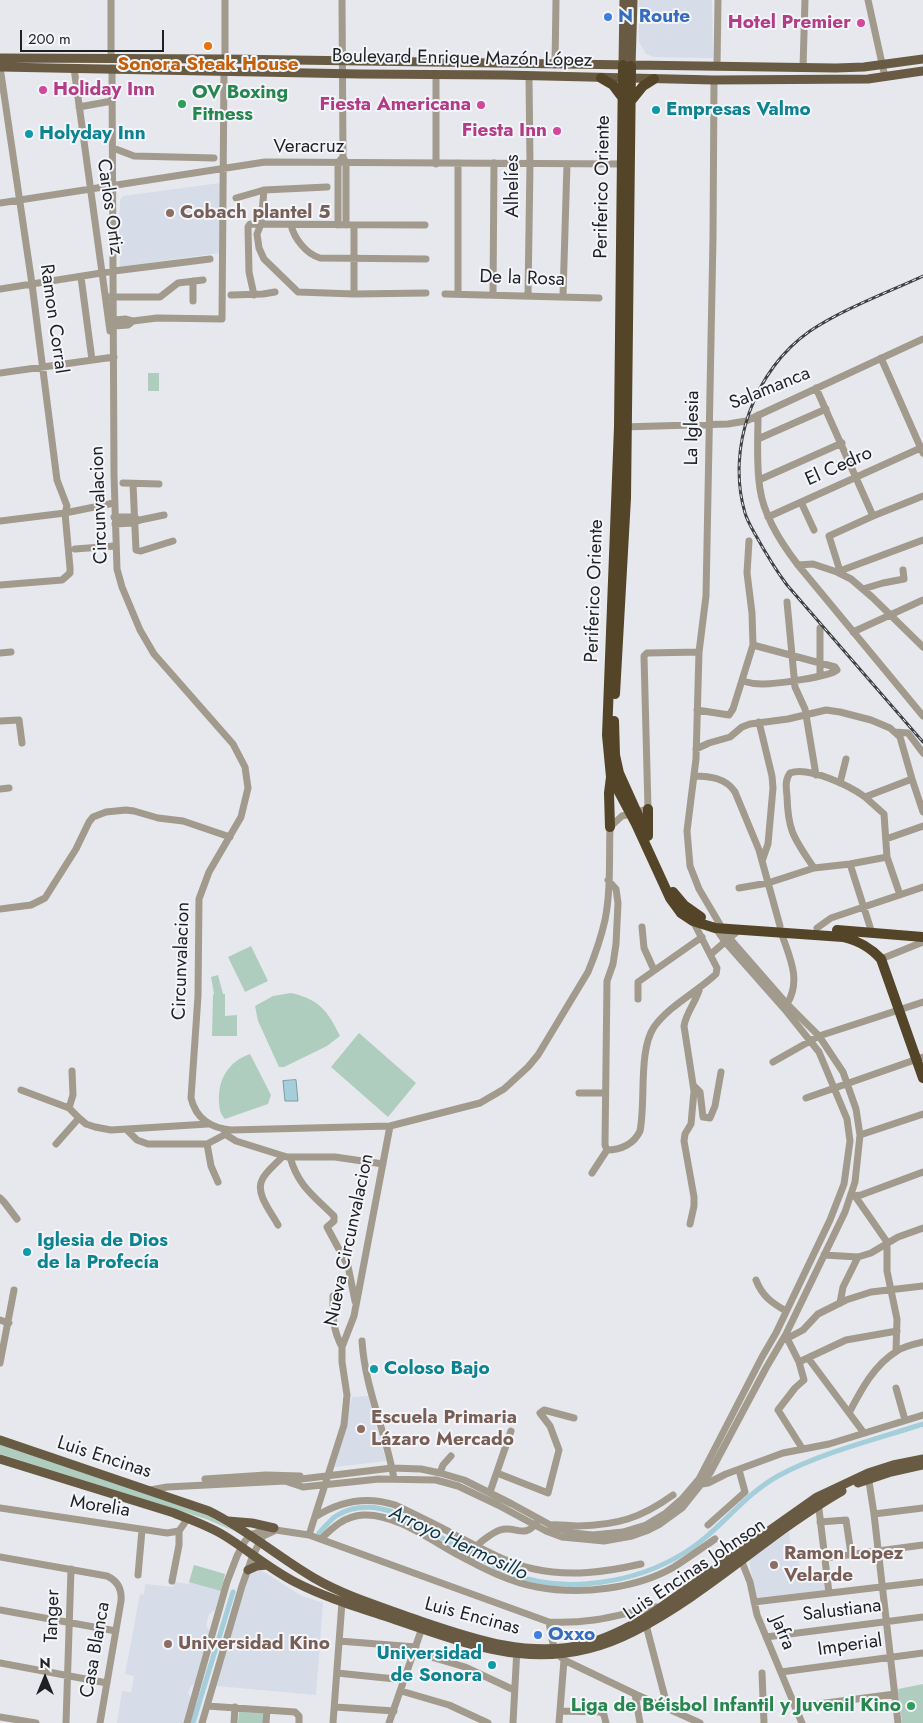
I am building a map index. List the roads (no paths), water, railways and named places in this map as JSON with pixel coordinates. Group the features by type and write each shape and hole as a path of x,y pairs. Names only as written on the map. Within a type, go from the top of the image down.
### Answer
{"highway":[{"name":"Periferico Oriente","path":"627,66 623,427 607,735 611,777 648,836 677,898 697,915 740,929 816,928 851,935"},
{"path":"601,78 613,85 626,99 654,79"},
{"name":"Periferico Oriente","path":"623,427 626,498 614,755 633,812 670,898 681,913 693,921 832,935 851,935"},
{"path":"610,827 609,793 611,777"},
{"path":"648,809 648,836"},
{"path":"851,935 872,933 923,937"},
{"path":"851,935 868,947 880,959 920,1058 923,1078"}],"main road":[{"path":"624,0 627,66"},
{"path":"627,66 633,0"},
{"path":"0,58 225,59 803,68 836,68 923,59"},
{"name":"Boulevard Enrique Mazón López","path":"0,67 714,80 844,80 885,77 923,71"},
{"name":"Luis Encinas","path":"0,1440 209,1511 228,1521 328,1586 423,1626"},
{"path":"868,1476 893,1465 923,1458"},
{"name":"Luis Encinas Johnson","path":"0,1459 188,1518 225,1536 292,1581 342,1602 423,1626 489,1649 558,1654 599,1646 646,1625 818,1501 868,1476 923,1465"},
{"path":"228,1521 252,1523 278,1529"},
{"path":"558,1654 577,1646 595,1642 630,1626 740,1557"},
{"path":"248,1570 256,1566 267,1565"},
{"path":"292,1581 289,1572 298,1568"}],"street":[{"path":"111,0 111,58"},
{"path":"225,0 225,59"},
{"path":"342,0 342,225"},
{"path":"554,65 556,0"},
{"path":"717,67 718,0"},
{"path":"803,68 805,0"},
{"path":"868,0 885,77"},
{"name":"Ramon Corral","path":"0,67 4,118 32,284 57,480 67,506 65,513 70,549 70,573 62,580 0,586"},
{"name":"Carlos Ortiz","path":"74,68 101,273 114,354"},
{"name":"Circunvalacion","path":"112,68 114,520 117,569 122,587 140,630 154,654 233,744 245,767 248,788 246,803 241,817 209,872 199,899 198,996 191,1098 193,1108 208,1124"},
{"path":"114,323 126,319 133,321 157,318 222,319 224,71"},
{"path":"436,75 436,164"},
{"name":"Alhelíes","path":"528,295 529,76"},
{"name":"La Iglesia","path":"714,80 706,596 699,652 694,776 687,831 689,860 699,889 728,941"},
{"path":"79,107 112,102"},
{"path":"112,148 134,156 214,158"},
{"name":"Veracruz","path":"0,203 265,162 626,164"},
{"path":"458,163 458,294"},
{"path":"493,294 494,163"},
{"path":"563,296 567,164"},
{"path":"236,198 264,190 327,187"},
{"path":"264,190 261,224 258,229 257,238 261,254 298,292 354,294 426,293"},
{"path":"254,295 249,272 248,227 250,224 425,225"},
{"path":"291,225 295,238 316,256 354,259 426,260"},
{"path":"354,226 354,294"},
{"path":"0,289 114,271 210,259"},
{"path":"81,277 92,360"},
{"path":"105,297 114,295 162,296 178,283 204,280"},
{"path":"193,281 193,301"},
{"path":"231,295 254,295 275,292"},
{"name":"De la Rosa","path":"445,294 599,298"},
{"name":"Salamanca","path":"623,427 709,425 746,421 923,339"},
{"path":"0,373 92,360 114,354"},
{"path":"881,358 922,449"},
{"path":"816,388 873,516"},
{"path":"758,439 826,409"},
{"path":"758,415 759,480 762,500 768,517 786,550 923,716"},
{"path":"759,480 842,443"},
{"name":"El Cedro","path":"768,517 922,449"},
{"path":"123,484 159,484"},
{"path":"133,484 136,520 134,548 137,552 173,541"},
{"path":"838,572 829,536 923,496"},
{"path":"801,502 814,530"},
{"path":"0,521 65,513 114,503"},
{"path":"114,520 136,520 164,515"},
{"path":"838,572 923,540"},
{"path":"697,710 729,715 733,709 742,681 752,645 752,612 747,573 749,541"},
{"path":"75,549 115,546"},
{"path":"798,565 813,564 838,572 850,579 890,614 923,648"},
{"path":"863,590 883,583 904,579 903,570"},
{"path":"853,632 923,600"},
{"path":"787,602 795,691 805,709 816,775"},
{"path":"820,628 820,675"},
{"path":"742,681 763,684 794,680 837,670 835,667 752,645"},
{"path":"0,653 10,652"},
{"path":"127,1130 137,1140 148,1144 207,1144 225,1131 390,1126 480,1103 504,1089 538,1055 591,964 604,922 610,827 617,818 648,809 648,740 644,656 647,653 699,652"},
{"path":"696,749 730,737 745,726 759,722 806,716 826,710 871,720 895,732 908,733 923,753"},
{"path":"0,722 18,720 22,743"},
{"path":"759,722 772,776 773,788 768,844 762,860"},
{"path":"895,732 901,740 923,812"},
{"path":"840,783 846,759"},
{"path":"814,868 795,840 788,818 786,782 789,775 793,772 816,775 852,788 884,814 886,857 900,895"},
{"path":"694,776 717,779 730,784 737,796 762,860 795,977 794,991 787,1004"},
{"path":"865,797 912,779"},
{"path":"0,789 9,788"},
{"path":"0,909 31,906 46,898 89,822 93,817 106,812 134,811 158,818 182,821 230,837"},
{"path":"886,839 923,826"},
{"path":"739,888 768,883 814,868 886,857"},
{"path":"850,864 872,933"},
{"path":"607,1150 605,1145 605,1093 607,981 613,964 616,944 618,903 616,889 608,880"},
{"path":"816,928 831,918 923,887"},
{"path":"607,1150 627,1145 640,1131 646,1050 652,1032 672,1010 716,974 717,968 711,954 693,921"},
{"path":"642,926 644,948 654,970"},
{"path":"711,954 740,929"},
{"path":"638,999 638,982 702,936"},
{"path":"150,1490 167,1486 285,1481 392,1468 421,1469 440,1472 464,1480 490,1492 554,1535 604,1541 632,1536 660,1524 682,1508 702,1484 720,1456 749,1399 787,1336 853,1196 858,1165 860,1135 856,1109 848,1082 837,1061 819,1036 728,941"},
{"path":"285,1481 299,1486 394,1479 426,1479 447,1482 536,1522 573,1533 593,1535 635,1529 655,1520 682,1499 699,1479 776,1333 841,1194 849,1155 850,1134 847,1119 822,1058 810,1040 728,941"},
{"path":"880,959 923,942"},
{"path":"690,1224 694,1197 684,1141 685,1134 691,1124 694,1086 684,1026 698,997 700,987"},
{"path":"773,1062 819,1036 923,1002"},
{"path":"806,1098 920,1058"},
{"path":"69,1108 73,1095 72,1071"},
{"path":"694,1086 698,1089 700,1095 701,1114 706,1119 710,1118 715,1106 721,1072"},
{"path":"21,1090 69,1108 86,1124 99,1128 127,1130 208,1124 225,1131 240,1143 287,1156 335,1157 383,1164"},
{"path":"578,1093 605,1093"},
{"path":"860,1135 923,1114"},
{"path":"56,1144 79,1118"},
{"name":"Nueva Circunvalacion","path":"309,1535 344,1425 347,1395 342,1362 342,1347 352,1323 356,1307 390,1126"},
{"path":"207,1144 211,1166 218,1182"},
{"path":"592,1173 607,1150"},
{"path":"278,1225 262,1195 260,1187 262,1178 287,1156"},
{"path":"287,1156 303,1187 334,1216 334,1221 327,1227 348,1266 356,1307"},
{"path":"841,1194 853,1196 923,1172"},
{"path":"853,1196 887,1242 887,1271 896,1311 896,1351"},
{"path":"0,1198 17,1219"},
{"path":"824,1255 858,1257 871,1253 898,1237 923,1228"},
{"path":"840,1303 843,1287 858,1257"},
{"path":"756,1280 765,1297 786,1311"},
{"path":"787,1336 804,1330 818,1314 840,1303 871,1292 923,1286"},
{"path":"0,1362 14,1290"},
{"path":"333,1296 334,1331 342,1347"},
{"path":"0,1320 9,1323"},
{"path":"800,1362 846,1340 897,1331"},
{"path":"787,1336 800,1362 804,1380 795,1388 778,1410 802,1448"},
{"path":"362,1341 369,1388 394,1479"},
{"path":"849,1413 869,1378 896,1351 923,1342"},
{"path":"808,1358 864,1433"},
{"path":"896,1388 905,1420"},
{"path":"742,1395 749,1399"},
{"path":"497,1473 548,1493 559,1450 550,1426 540,1413 544,1410 574,1418"},
{"path":"702,1484 783,1453 829,1444 923,1415"},
{"path":"490,1492 511,1431"},
{"path":"440,1472 451,1456"},
{"path":"708,1525 745,1492 739,1470"},
{"path":"205,1480 266,1475 307,1478"},
{"path":"868,1476 898,1723"},
{"path":"550,1525 575,1526 618,1523 652,1510 673,1495"},
{"path":"315,1517 334,1506 347,1503 370,1500 387,1502 503,1559 523,1566 551,1572 587,1573 641,1564"},
{"path":"818,1501 829,1593"},
{"name":"Morelia","path":"0,1508 142,1530 167,1533 178,1531"},
{"path":"874,1514 923,1508"},
{"path":"321,1539 336,1525 346,1519 362,1515 386,1517 502,1576 536,1587 556,1590 596,1590 649,1578 673,1567 715,1539"},
{"path":"172,1581 179,1545 178,1531 188,1518"},
{"path":"820,1522 846,1520 850,1554"},
{"path":"470,1561 477,1546 499,1530 525,1532 531,1529 536,1522"},
{"path":"202,1723 242,1586 253,1555 259,1542 265,1535 278,1529"},
{"path":"187,1723 227,1582 241,1547 249,1536 262,1530 278,1529 309,1535 549,1622 586,1622 620,1616 654,1606 660,1608"},
{"path":"138,1575 142,1530"},
{"path":"825,1558 923,1545"},
{"name":"Casa Blanca","path":"0,1557 107,1576 116,1582 120,1588 121,1595 116,1630 100,1723"},
{"name":"Jafra","path":"740,1557 750,1582 756,1615 782,1672 802,1723"},
{"name":"Tanger","path":"66,1723 71,1569"},
{"path":"227,1582 235,1580 242,1586"},
{"path":"754,1602 923,1582"},
{"path":"333,1723 342,1602"},
{"path":"0,1610 116,1630"},
{"name":"Salustiana","path":"766,1637 923,1617"},
{"path":"549,1622 558,1654 559,1723"},
{"path":"646,1625 668,1709"},
{"path":"390,1723 423,1626"},
{"path":"339,1642 415,1650 465,1668 514,1690"},
{"path":"513,1723 517,1651"},
{"name":"Imperial","path":"782,1672 923,1653"},
{"path":"558,1654 635,1694 700,1723"},
{"path":"0,1663 106,1683"},
{"path":"337,1673 405,1680"},
{"path":"762,1673 764,1723"},
{"path":"401,1691 449,1705 488,1723"},
{"path":"635,1694 640,1723"},
{"path":"795,1706 895,1694"},
{"path":"207,1706 297,1713 300,1723"},
{"path":"334,1707 394,1711"},
{"path":"234,1723 235,1708"},
{"path":"266,1723 267,1710"},
{"path":"560,1711 601,1712 606,1723"},
{"path":"0,1717 36,1723"}],"water":[{"path":"296,1080 298,1101 285,1101 283,1081"}],"waterway":[{"name":"Arroyo Hermosillo","path":"319,1533 343,1512 366,1507 381,1509 396,1513 501,1570 531,1580 576,1584 622,1578 644,1572 684,1553 708,1535 765,1484 778,1476 830,1453 923,1424"},
{"name":"Arroyo Hermosillo","path":"193,1723 233,1592"}],"railway":[{"path":"923,276 836,316 810,331 790,347 760,389 749,412 742,437 739,463 740,488 746,516 774,567 787,585 923,742"}],"place":[{"name":"N Route","path":"608,17"},
{"name":"Hotel Premier","path":"861,23"},
{"name":"Sonora Steak House","path":"208,46"},
{"name":"Holiday Inn","path":"43,90"},
{"name":"OV Boxing Fitness","path":"182,104"},
{"name":"Fiesta Americana","path":"481,105"},
{"name":"Empresas Valmo","path":"656,110"},
{"name":"Fiesta Inn","path":"557,131"},
{"name":"Holyday Inn","path":"29,134"},
{"name":"Cobach plantel 5","path":"170,213"},
{"name":"Iglesia de Dios de la Profecía","path":"27,1252"},
{"name":"Coloso Bajo","path":"374,1369"},
{"name":"Escuela Primaria Lázaro Mercado","path":"361,1429"},
{"name":"Ramon Lopez Velarde","path":"774,1565"},
{"name":"Oxxo","path":"538,1635"},
{"name":"Universidad Kino","path":"168,1644"},
{"name":"Universidad de Sonora","path":"492,1665"},
{"name":"Liga de Béisbol Infantil y Juvenil Kino","path":"911,1706"}]}
